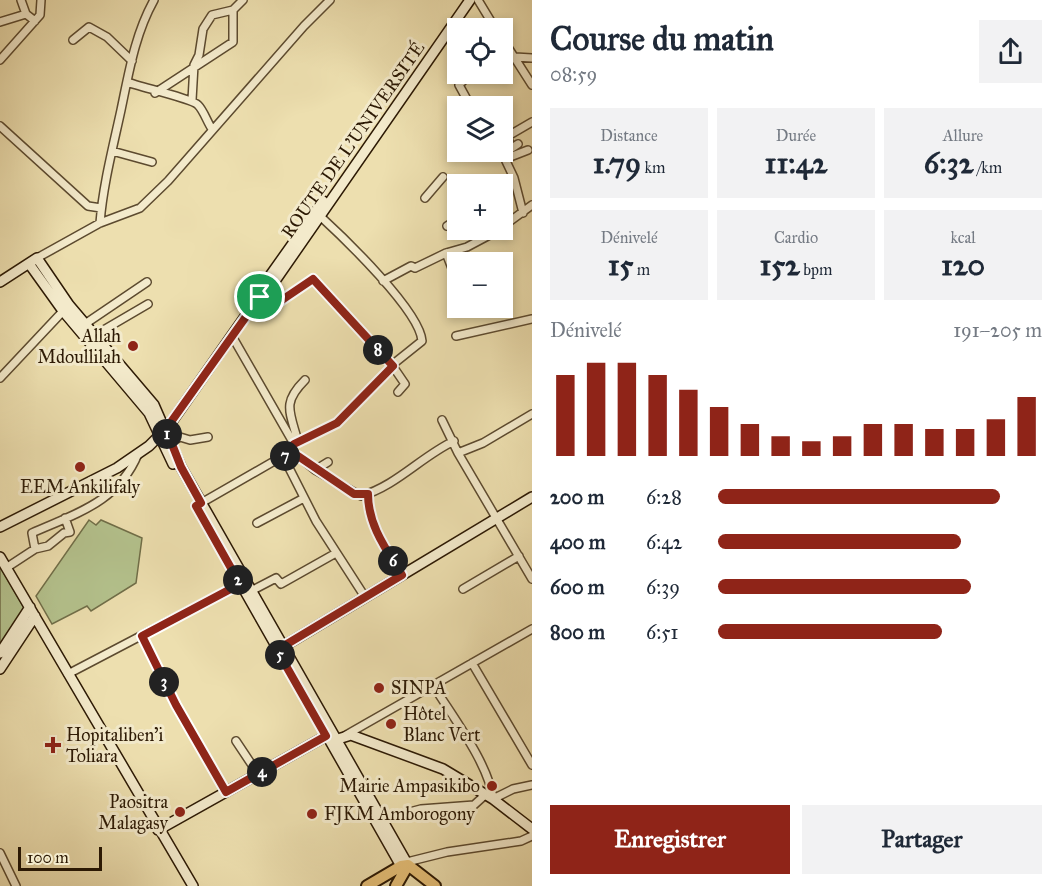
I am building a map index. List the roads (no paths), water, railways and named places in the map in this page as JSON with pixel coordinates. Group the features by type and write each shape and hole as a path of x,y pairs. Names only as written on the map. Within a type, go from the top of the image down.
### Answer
{"main road":[{"name":"ROUTE DE L'UNIVERSITÉ","path":"260,297 262,287 464,0"},
{"name":"ROUTE DE L'UNIVERSITÉ","path":"0,526 117,468 159,437 260,297 268,291 470,0"},
{"path":"0,282 34,262 66,308 149,413 159,437 253,590 326,736 405,864 435,886"},
{"path":"66,308 95,335 154,405 199,504 240,584 338,740 383,819 405,864 396,886"},
{"path":"281,648 532,497"},
{"path":"0,557 158,830 193,886"},
{"path":"0,653 32,612"},
{"path":"0,669 32,612"},
{"path":"158,830 326,736 338,740 351,735 443,770 489,797 532,829"},
{"path":"367,886 405,864"}],"street":[{"path":"21,0 26,14 35,21"},
{"path":"0,60 40,15 41,0"},
{"path":"100,223 112,151 132,61 143,19 154,0"},
{"path":"192,100 194,66 199,55 203,29 212,15 233,10 243,0"},
{"path":"34,262 100,223 140,208 168,182 212,129 330,0"},
{"path":"478,0 489,18"},
{"path":"155,93 233,42 233,10"},
{"path":"0,22 26,14"},
{"path":"74,40 89,27 107,37 132,61"},
{"path":"513,54 532,85"},
{"path":"515,57 532,58"},
{"path":"127,82 155,93 192,100 200,106 212,129"},
{"path":"513,132 532,122"},
{"path":"0,126 88,206 101,208"},
{"path":"513,146 518,144"},
{"path":"513,156 528,150"},
{"path":"112,151 152,162"},
{"path":"506,162 516,184 523,213"},
{"path":"425,198 443,177"},
{"path":"513,220 532,205"},
{"path":"293,443 337,423 392,365 420,345 422,336 416,323 383,281 320,216"},
{"path":"383,281 478,240"},
{"path":"260,297 276,304 313,279 392,365 405,384 398,392"},
{"path":"85,324 147,282"},
{"path":"95,335 148,304"},
{"path":"0,378 66,308"},
{"path":"456,336 532,319"},
{"path":"232,336 293,443"},
{"path":"199,504 283,456 297,438 288,403 292,393 305,380"},
{"path":"458,453 483,444 532,414"},
{"path":"442,420 458,453 532,579"},
{"path":"170,443 180,437 190,440 208,437"},
{"path":"283,456 298,456 315,470 354,494 368,494 454,441"},
{"path":"35,549 32,533 107,497 131,471 138,454"},
{"path":"283,456 304,498 364,597"},
{"path":"315,470 328,462"},
{"path":"368,494 371,519 378,537 402,575"},
{"path":"257,523 304,498"},
{"path":"6,568 35,549 48,546 64,532 70,532 65,518"},
{"path":"50,525 55,539"},
{"path":"253,590 276,578 281,584 336,553"},
{"path":"463,589 519,556"},
{"path":"68,674 240,584"},
{"path":"338,740 532,630"},
{"path":"142,636 176,705 226,792"},
{"path":"472,663 532,765"},
{"path":"433,685 478,760 492,789 489,797"},
{"path":"236,741 258,774"},
{"path":"383,819 421,809 474,805 489,797 532,785"},
{"path":"405,864 447,852 521,841 532,836"},
{"path":"0,853 16,886"}],"place":[{"name":"Allah Mdoullilah","path":"133,346"},
{"name":"EEM Ankilifaly","path":"80,467"},
{"name":"SINPA","path":"379,688"},
{"name":"Hôtel Blanc Vert","path":"391,724"},
{"name":"Hopitaliben'i Toliara","path":"53,745"},
{"name":"Mairie Ampasikibo","path":"492,786"},
{"name":"Paositra Malagasy","path":"180,812"},
{"name":"FJKM Amborogony","path":"312,814"}]}
